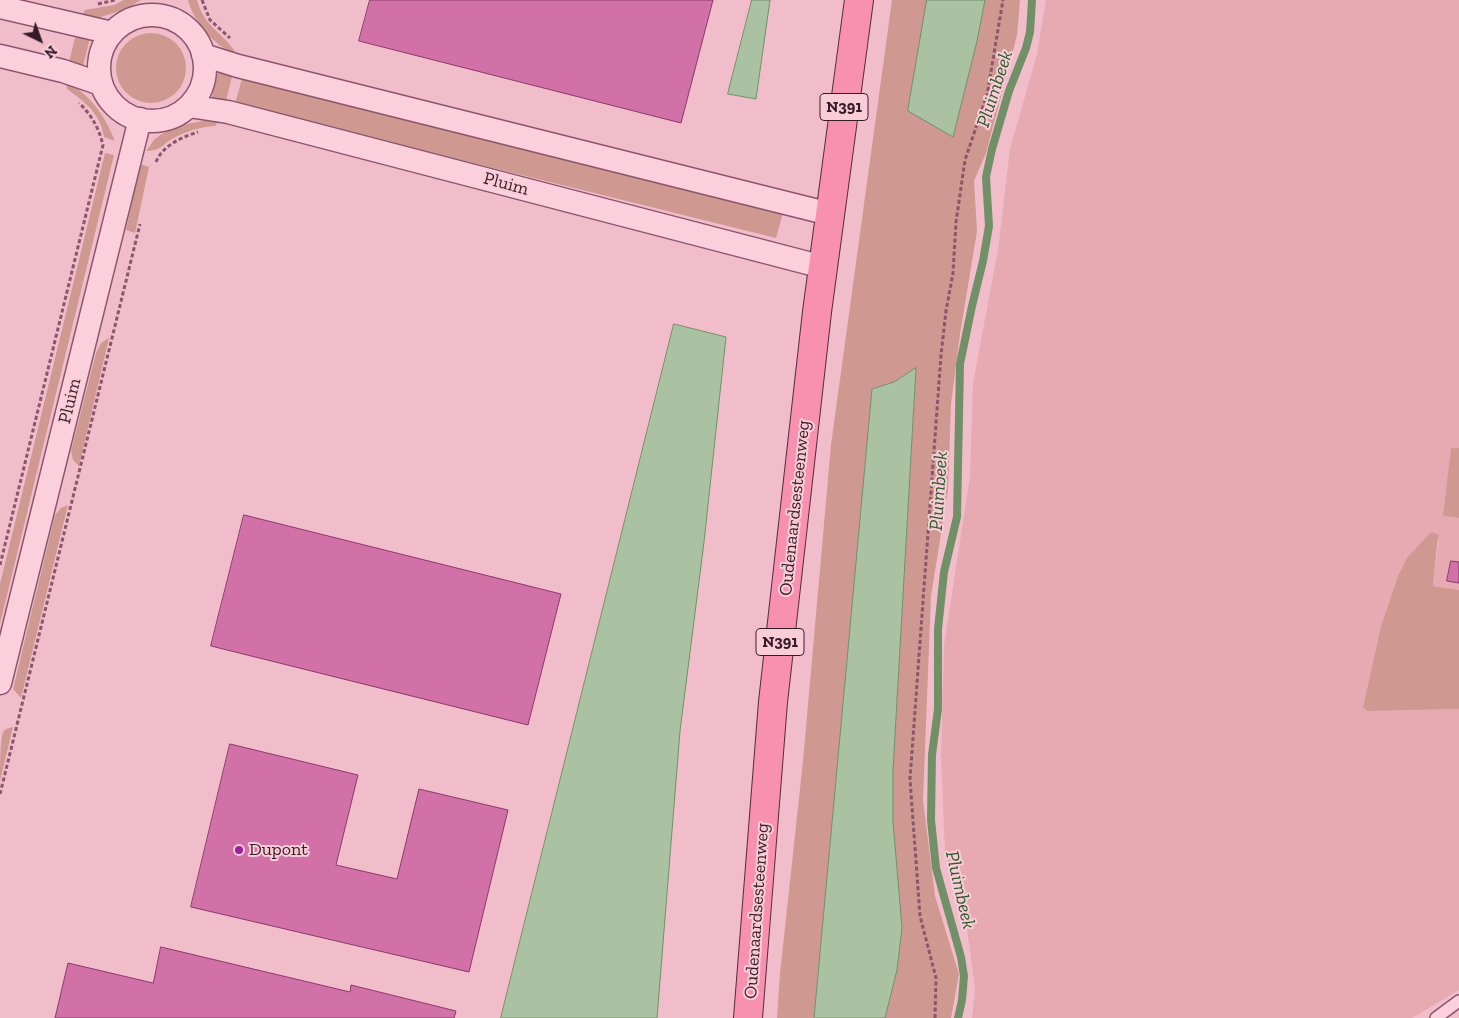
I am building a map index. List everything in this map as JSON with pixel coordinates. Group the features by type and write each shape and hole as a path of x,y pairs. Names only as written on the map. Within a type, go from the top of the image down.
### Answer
{"main road":[{"name":"Oudenaardsesteenweg","path":"748,1018 773,702 823,267 859,0"}],"street":[{"path":"0,6 112,33"},
{"path":"168,8 198,42 205,68 203,82 189,106 174,116 157,120 140,120 123,112 109,100 101,84 99,66 102,48 112,33 124,23 168,8"},
{"path":"203,55 238,66 830,214"},
{"path":"0,56 63,71 101,84"},
{"name":"Pluim","path":"189,106 228,112 823,267"},
{"name":"Pluim","path":"0,683 140,120"}],"lane":[{"path":"1436,1018 1459,1001"}],"path":[{"path":"935,1018 936,978 920,916 910,779 941,355 953,273 956,222 965,160 987,95 1003,0"},
{"path":"0,565 104,146"},
{"path":"154,169 156,159"},
{"path":"0,794 142,217"}],"shaded area":[{"path":"124,0 141,0 128,8 98,18 82,16 85,10 114,5"},
{"path":"188,0 197,0 200,10 210,24 227,41 237,55 221,46 206,33 195,18"},
{"path":"752,0 770,0 756,99 728,94"},
{"path":"892,0 927,0 908,110 953,137 977,41 985,0 1020,0 1017,35 986,153 974,181 977,231 960,334 951,404 948,490 931,596 923,800 935,896 959,974 951,1018 885,1018 897,970 902,928 893,822 893,770 916,369 894,382 872,389 814,1018 777,1018 803,761 831,445"},
{"path":"927,0 985,0 977,41 953,137 908,111"},
{"path":"1046,0 1459,0 1459,448 1452,448 1443,516 1459,518 1459,590 1433,586 1439,535 1398,576 1381,626 1363,707 1367,711 1459,709 1459,990 1412,1018 972,1018 975,990 967,928 945,852 941,757 944,645 970,476 973,383 998,250 1010,149 1037,54"},
{"path":"151,33 164,36 176,43 183,55 186,68 183,81 176,93 164,100 151,103 138,100 126,93 119,81 116,68 119,55 126,43 138,36"},
{"path":"76,34 90,38 83,66 69,62"},
{"path":"219,69 233,73 226,101 212,97"},
{"path":"243,75 784,209 776,238 235,104"},
{"path":"66,81 83,93 96,106 115,141 104,137 96,115 86,104 67,89"},
{"path":"204,121 218,122 215,126 189,131 159,148 146,151 153,141 164,133 184,125"},
{"path":"105,153 114,155 0,624 0,584"},
{"path":"140,164 149,167 135,233 126,230"},
{"path":"674,324 726,337 704,542 680,731 657,1018 501,1018"},
{"path":"109,338 79,466 73,460 71,451 96,353 101,343"},
{"path":"916,368 893,770 893,822 902,928 897,970 885,1018 814,1018 872,389 894,382"},
{"path":"1451,448 1459,448 1459,518 1443,516"},
{"path":"68,505 21,698 13,689 55,515 61,508"},
{"path":"1431,532 1439,535 1433,586 1459,590 1459,709 1367,711 1363,707 1381,626 1398,576 1407,558"},
{"path":"13,727 0,781 2,736 5,730"}],"building":[{"path":"370,0 713,0 681,123 359,41"},
{"path":"244,515 561,594 528,725 211,646"},
{"path":"1451,561 1459,562 1459,583 1447,581"},
{"path":"230,744 358,775 336,865 397,879 419,789 508,810 469,972 191,907"},
{"path":"161,947 350,992 351,985 456,1011 454,1018 55,1018 68,963 153,983"}],"waterway":[{"name":"Pluimbeek","path":"958,1018 964,976 961,957 936,868 931,820 932,755 938,709 938,629 944,572 957,517 960,364 989,226 986,177 1009,91 1026,48 1030,32 1032,0"}],"place":[{"name":"Dupont","path":"239,850"}]}
